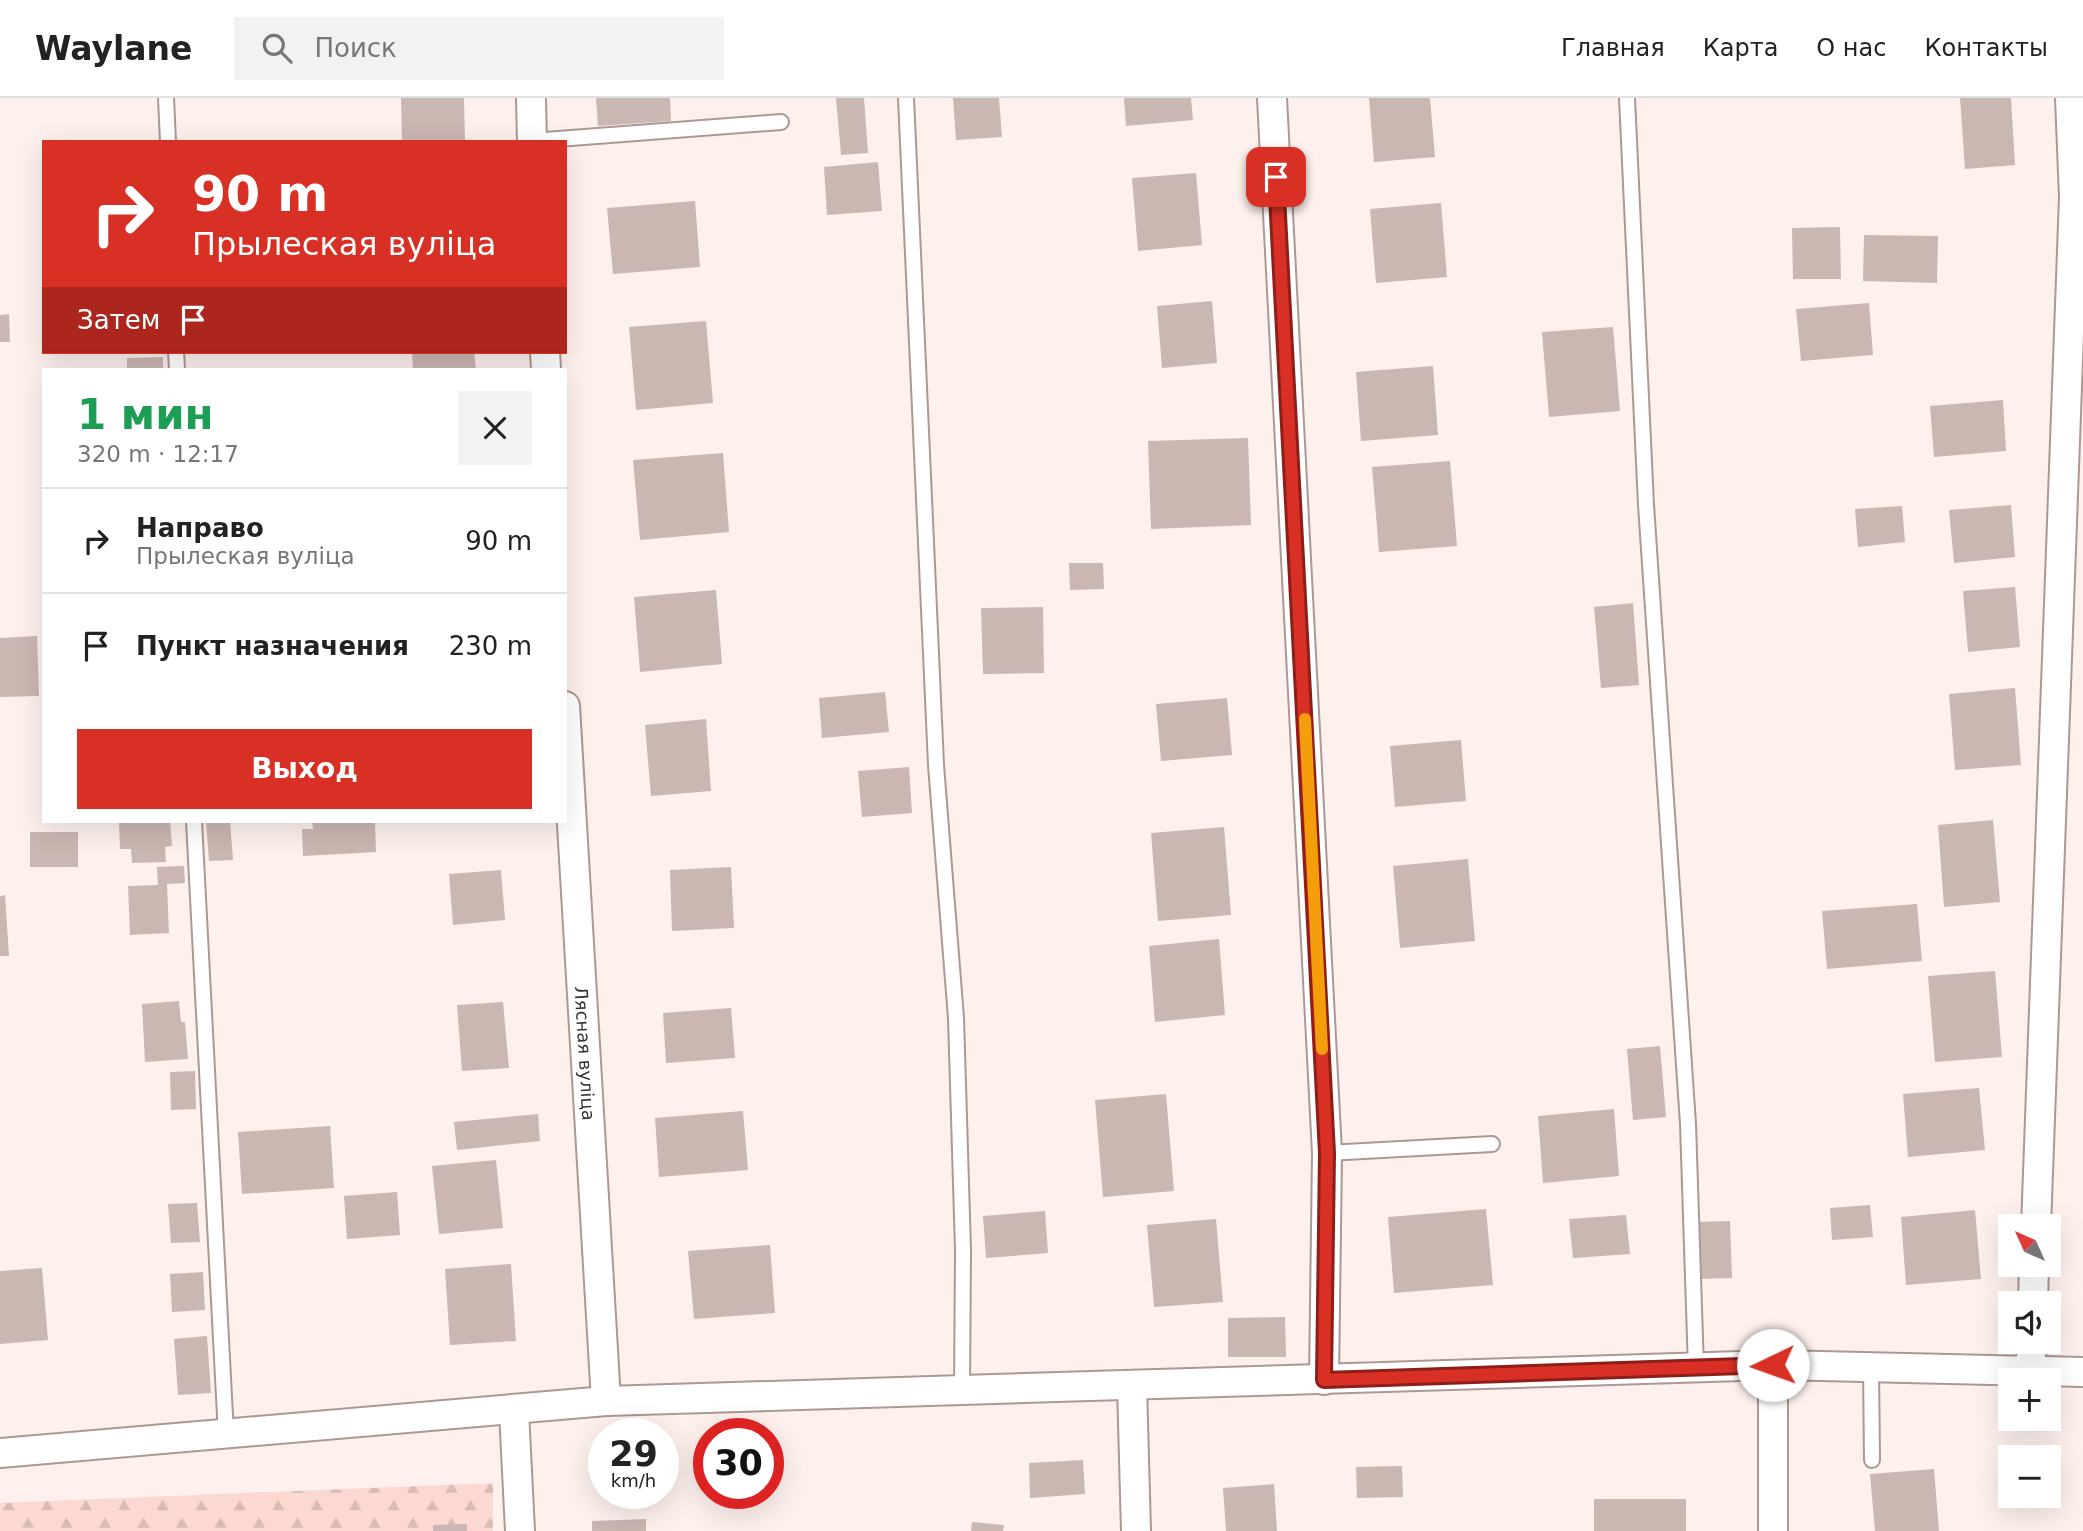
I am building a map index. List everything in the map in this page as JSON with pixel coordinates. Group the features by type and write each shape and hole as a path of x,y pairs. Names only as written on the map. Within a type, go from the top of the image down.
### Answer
{"street":[{"path":"531,98 532,140"},
{"path":"1272,98 1327,1153 1324,1380"},
{"path":"2036,1214 2074,197 2070,98"},
{"name":"Лясная вуліца","path":"567,740 606,1401"},
{"path":"1773,1365 1773,1531"},
{"path":"0,1453 606,1401 1773,1365 1998,1371"},
{"path":"2061,1372 2083,1372"},
{"path":"1132,1386 1136,1531"},
{"path":"514,1411 520,1531"}],"lane":[{"path":"166,98 168,140"},
{"path":"906,98 936,765 956,1018 963,1250 962,1391"},
{"path":"1627,98 1646,505 1688,1124 1696,1369"},
{"path":"544,140 781,121"},
{"path":"194,823 226,1435"},
{"path":"1327,1153 1492,1144"},
{"path":"1871,1368 1872,1460"}],"green space":[{"path":"493,1483 493,1531 0,1531 0,1503"}],"building":[{"path":"401,98 464,98 465,140 402,140"},
{"path":"596,98 670,98 671,121 598,126"},
{"path":"836,98 864,98 868,153 841,155"},
{"path":"953,98 999,98 1002,137 956,140"},
{"path":"1124,98 1191,98 1193,120 1126,126"},
{"path":"1369,98 1430,98 1435,157 1374,162"},
{"path":"1960,98 2011,98 2015,165 1965,169"},
{"path":"878,162 882,211 827,215 824,167"},
{"path":"1196,173 1202,245 1138,251 1132,178"},
{"path":"695,201 700,267 613,274 607,208"},
{"path":"1441,203 1447,277 1376,283 1370,209"},
{"path":"1840,227 1841,279 1793,279 1792,228"},
{"path":"1864,235 1938,236 1937,283 1863,281"},
{"path":"1212,301 1217,363 1162,368 1157,306"},
{"path":"1869,303 1873,355 1801,361 1796,309"},
{"path":"9,314 10,342 0,342 0,315"},
{"path":"706,321 713,403 636,410 629,327"},
{"path":"1613,327 1620,411 1549,417 1542,332"},
{"path":"412,354 474,354 476,368 413,368"},
{"path":"163,357 163,368 127,368 127,358"},
{"path":"1433,366 1438,435 1361,441 1356,372"},
{"path":"2003,400 2006,451 1934,457 1930,406"},
{"path":"1248,438 1251,525 1151,529 1148,441"},
{"path":"723,453 729,532 640,540 633,460"},
{"path":"1450,461 1457,546 1379,552 1372,467"},
{"path":"2011,505 2015,557 1954,563 1949,510"},
{"path":"1902,506 1905,542 1858,547 1855,509"},
{"path":"1069,563 1103,563 1104,589 1070,590"},
{"path":"2015,587 2020,647 1968,652 1963,591"},
{"path":"716,590 722,664 640,672 634,597"},
{"path":"1633,603 1639,685 1601,688 1594,607"},
{"path":"1043,607 1044,673 983,674 981,608"},
{"path":"37,636 39,696 0,697 0,638"},
{"path":"2015,688 2021,765 1955,770 1949,694"},
{"path":"885,692 889,732 822,738 819,698"},
{"path":"1227,698 1232,755 1161,761 1156,704"},
{"path":"706,719 711,791 651,796 645,725"},
{"path":"1461,740 1466,801 1395,807 1390,746"},
{"path":"909,767 912,813 862,817 858,771"},
{"path":"1993,820 2000,902 1944,907 1938,825"},
{"path":"119,823 170,823 172,846 165,847 166,862 132,863 131,849 120,849"},
{"path":"206,823 230,823 233,860 209,861"},
{"path":"312,823 375,823 376,852 303,856 302,829 313,829"},
{"path":"1224,827 1231,915 1158,921 1151,833"},
{"path":"30,832 78,832 78,867 30,867"},
{"path":"1468,859 1475,941 1400,948 1393,866"},
{"path":"184,866 185,883 167,884 169,933 130,935 128,886 158,885 157,867"},
{"path":"731,867 734,928 672,931 670,870"},
{"path":"501,870 505,920 453,925 449,874"},
{"path":"5,895 9,956 0,956 0,896"},
{"path":"1917,904 1922,961 1827,969 1822,911"},
{"path":"1219,939 1225,1015 1155,1022 1149,946"},
{"path":"1995,971 2002,1057 1935,1062 1928,976"},
{"path":"179,1001 181,1022 185,1022 188,1059 145,1062 142,1004"},
{"path":"503,1002 509,1068 462,1071 457,1005"},
{"path":"731,1008 735,1058 666,1063 663,1013"},
{"path":"1660,1046 1666,1117 1633,1120 1627,1049"},
{"path":"195,1071 196,1109 171,1110 170,1072"},
{"path":"1979,1088 1985,1150 1908,1157 1903,1094"},
{"path":"1166,1094 1174,1191 1103,1197 1095,1100"},
{"path":"1614,1109 1619,1176 1543,1183 1538,1116"},
{"path":"743,1111 748,1170 659,1177 655,1118"},
{"path":"538,1114 540,1141 457,1150 454,1122"},
{"path":"330,1126 334,1188 242,1194 238,1132"},
{"path":"496,1160 503,1228 439,1234 432,1166"},
{"path":"397,1192 400,1235 347,1239 344,1196"},
{"path":"197,1203 200,1242 171,1243 168,1204"},
{"path":"1870,1205 1873,1237 1832,1240 1830,1208"},
{"path":"1486,1209 1493,1285 1394,1293 1388,1217"},
{"path":"1975,1210 1981,1279 1906,1285 1901,1217"},
{"path":"1045,1211 1048,1253 986,1258 983,1216"},
{"path":"1626,1215 1630,1254 1573,1258 1569,1219"},
{"path":"1216,1219 1223,1302 1154,1307 1147,1225"},
{"path":"1730,1221 1732,1278 1698,1279 1696,1222"},
{"path":"770,1245 775,1313 694,1319 688,1251"},
{"path":"511,1264 516,1341 450,1345 445,1269"},
{"path":"42,1268 48,1340 0,1344 0,1271"},
{"path":"203,1272 205,1310 172,1312 170,1274"},
{"path":"1285,1317 1286,1357 1228,1357 1228,1318"},
{"path":"207,1336 211,1393 178,1395 174,1339"},
{"path":"1083,1460 1085,1494 1030,1498 1029,1463"},
{"path":"1402,1466 1403,1497 1357,1498 1356,1467"},
{"path":"1934,1469 1939,1531 1875,1531 1870,1474"},
{"path":"1274,1484 1277,1531 1226,1531 1223,1488"},
{"path":"1594,1499 1686,1499 1686,1531 1594,1531"},
{"path":"646,1519 646,1531 592,1531 592,1521"},
{"path":"972,1522 1004,1525 1003,1531 971,1531"},
{"path":"467,1524 467,1531 433,1531 433,1525"}],"slow traffic":[{"path":"1305,719 1322,1049"}],"route":[{"path":"1276,177 1327,1153 1324,1380 1773,1365"}]}
